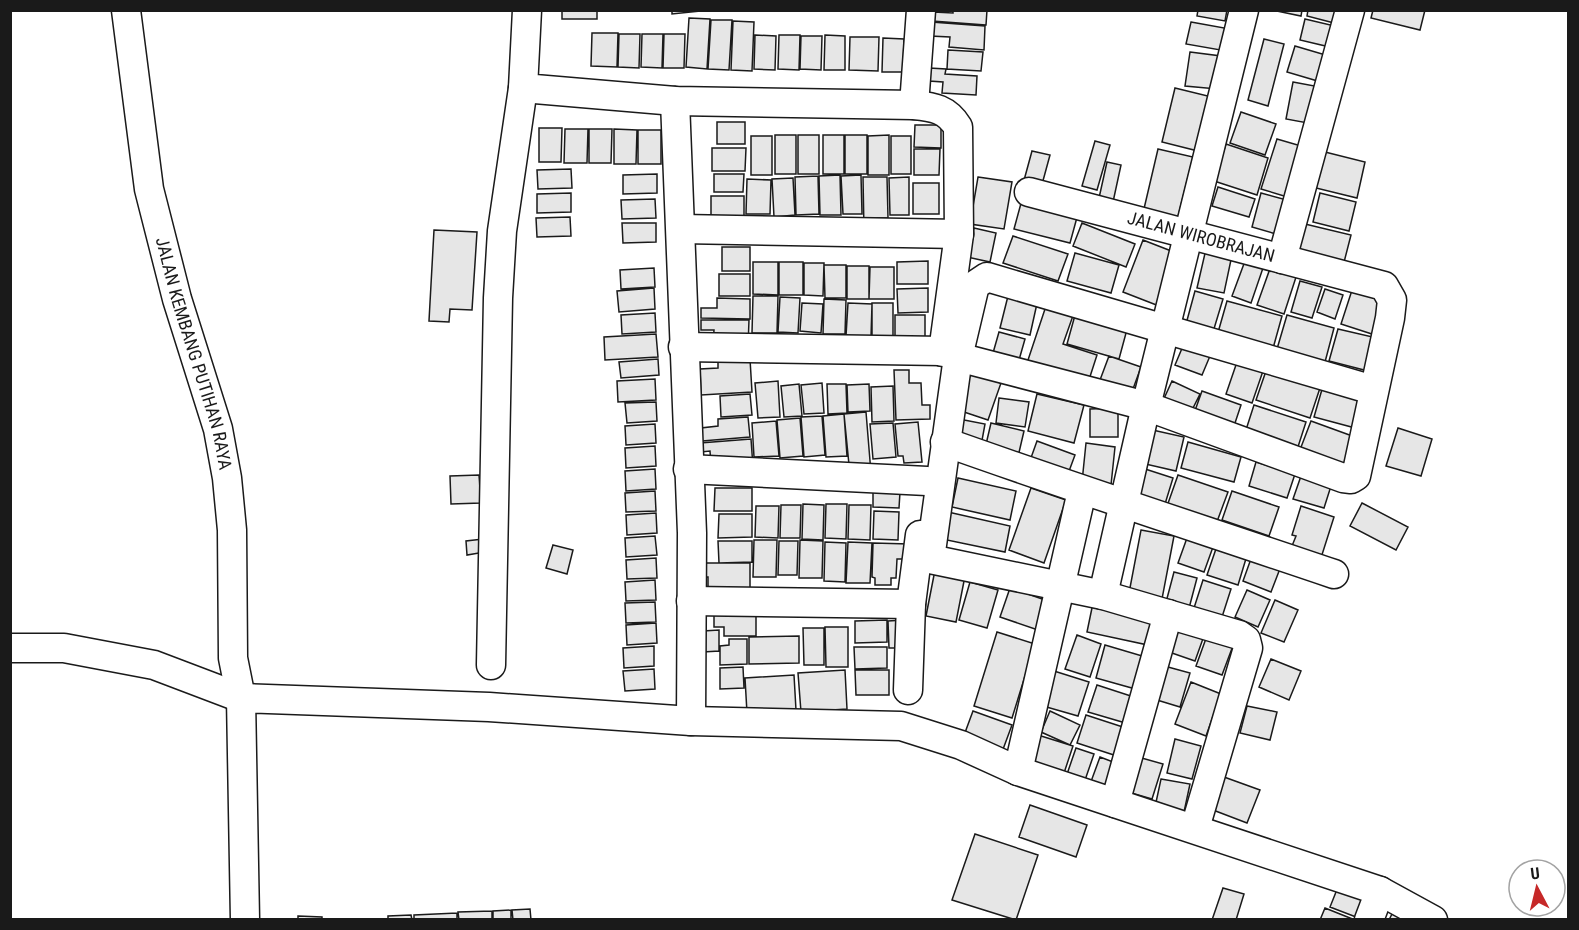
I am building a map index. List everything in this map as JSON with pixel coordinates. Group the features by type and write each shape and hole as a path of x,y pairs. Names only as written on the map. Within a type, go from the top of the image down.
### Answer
{"street":[{"name":"JALAN KEMBANG PUTIHAN RAYA","path":"126,10 149,189 175,289 218,429 227,478 232,530 233,658 241,698 245,920"},
{"path":"491,665 498,298 502,231 523,88 527,10"},
{"path":"914,105 921,10"},
{"path":"1103,595 1146,406 1244,10"},
{"path":"1282,259 1350,10"},
{"path":"523,88 675,101 914,105 938,108 951,115 958,127 959,234 945,442 930,559 1103,595 1239,634 1246,640 1248,648 1195,828"},
{"path":"675,101 692,533 691,721"},
{"name":"JALAN WIROBRAJAN","path":"1029,192 1384,286 1392,300 1378,374 1372,390"},
{"path":"681,229 959,234"},
{"path":"683,347 951,354 1146,406 1351,479 1356,476 1372,390 987,277 975,285 951,354 927,481 911,604 908,690"},
{"path":"945,442 1082,491 1125,503 1334,574"},
{"path":"688,469 927,481"},
{"path":"1018,771 1082,491"},
{"path":"691,601 911,604"},
{"path":"1115,803 1168,614"},
{"path":"10,648 64,648 153,665 241,698 489,707 691,721 901,726 961,745 1018,771 1380,891 1433,920"},
{"path":"1370,920 1380,891"}],"building":[{"path":"562,10 597,10 597,19 562,19"},
{"path":"672,10 700,10 700,11 672,14"},
{"path":"953,10 987,10 986,25 932,21 933,12 953,13"},
{"path":"1198,10 1227,10 1225,21 1197,16"},
{"path":"1272,10 1302,10 1301,16"},
{"path":"1308,10 1341,10 1338,24 1307,16"},
{"path":"1373,10 1425,10 1420,30 1371,18"},
{"path":"689,18 710,19 707,69 686,67"},
{"path":"1305,19 1339,27 1334,48 1300,40"},
{"path":"711,20 732,20 729,70 708,69"},
{"path":"733,21 754,22 752,71 731,70"},
{"path":"931,22 985,26 984,50 949,47 950,37 930,36"},
{"path":"1191,22 1230,29 1226,51 1186,44"},
{"path":"592,33 618,33 617,67 591,66"},
{"path":"619,34 640,34 639,68 618,67"},
{"path":"642,34 663,34 662,68 641,67"},
{"path":"664,34 685,34 684,68 663,68"},
{"path":"755,35 776,36 775,70 754,69"},
{"path":"779,35 800,35 799,70 778,69"},
{"path":"825,35 845,36 845,70 824,70"},
{"path":"801,36 822,36 821,70 800,69"},
{"path":"850,37 879,37 878,71 849,70"},
{"path":"883,38 904,39 903,72 882,72"},
{"path":"1264,39 1284,44 1268,106 1248,100"},
{"path":"1295,46 1329,56 1321,82 1287,72"},
{"path":"948,50 983,52 981,71 947,69"},
{"path":"1190,52 1221,56 1217,89 1185,86"},
{"path":"929,68 946,69 945,74 977,76 976,95 942,93 943,82 929,81"},
{"path":"1293,82 1320,87 1313,124 1286,119"},
{"path":"1175,88 1216,98 1202,152 1162,142"},
{"path":"1241,112 1276,124 1265,155 1230,143"},
{"path":"717,122 745,122 745,144 717,144"},
{"path":"915,125 941,125 941,148 914,147"},
{"path":"539,128 562,128 561,162 539,162"},
{"path":"565,129 588,129 587,163 564,163"},
{"path":"589,129 612,129 611,163 589,163"},
{"path":"614,129 637,130 636,164 614,164"},
{"path":"638,130 661,130 661,164 638,164"},
{"path":"775,135 796,135 796,174 775,174"},
{"path":"798,135 819,135 819,174 798,174"},
{"path":"823,135 844,135 844,174 823,174"},
{"path":"845,135 867,135 867,174 845,174"},
{"path":"889,135 889,175 868,175 868,136"},
{"path":"751,136 772,136 772,175 751,175"},
{"path":"891,136 911,136 911,174 891,174"},
{"path":"1277,139 1308,148 1294,199 1261,189"},
{"path":"1095,141 1110,145 1097,190 1082,186"},
{"path":"1226,144 1268,158 1257,195 1214,181"},
{"path":"712,148 746,148 745,171 712,171"},
{"path":"914,149 940,149 939,175 914,175"},
{"path":"1158,149 1193,157 1177,221 1143,213"},
{"path":"1032,151 1050,155 1041,188 1023,184"},
{"path":"1325,152 1365,162 1357,198 1316,188"},
{"path":"1107,162 1121,165 1113,202 1099,198"},
{"path":"571,169 572,188 538,189 537,170"},
{"path":"657,174 657,193 623,194 623,175"},
{"path":"714,174 744,174 743,192 714,192"},
{"path":"840,175 841,215 820,215 819,176"},
{"path":"861,175 862,214 843,214 841,176"},
{"path":"818,176 819,214 796,215 795,177"},
{"path":"863,177 887,177 888,218 877,218 877,231 864,231"},
{"path":"909,177 909,215 890,215 889,178"},
{"path":"978,177 1012,182 1004,229 970,224"},
{"path":"793,178 795,215 774,217 772,179"},
{"path":"747,179 771,180 770,214 746,214"},
{"path":"913,183 939,183 939,214 913,214"},
{"path":"1218,187 1255,199 1249,217 1212,206"},
{"path":"571,193 571,212 537,213 537,194"},
{"path":"1261,193 1294,202 1276,234 1252,227"},
{"path":"1320,193 1356,202 1349,231 1313,222"},
{"path":"711,196 744,196 744,223 711,223"},
{"path":"1023,196 1079,210 1070,243 1014,229"},
{"path":"655,199 656,218 622,219 621,200"},
{"path":"570,217 571,236 537,237 536,218"},
{"path":"622,223 656,223 656,242 623,243"},
{"path":"1082,223 1135,244 1126,267 1073,246"},
{"path":"1305,224 1351,235 1342,270 1296,259"},
{"path":"974,228 996,233 990,262 967,257"},
{"path":"434,230 477,232 472,310 450,309 449,322 429,321"},
{"path":"1013,236 1068,254 1058,281 1003,263"},
{"path":"1143,240 1179,254 1159,306 1123,292"},
{"path":"722,247 750,247 750,271 722,271"},
{"path":"1206,249 1232,255 1224,293 1197,288"},
{"path":"1075,253 1119,265 1111,293 1067,281"},
{"path":"928,261 928,284 897,284 897,262"},
{"path":"1245,261 1263,268 1251,303 1232,296"},
{"path":"753,262 778,262 778,295 753,294"},
{"path":"779,262 803,262 803,295 779,295"},
{"path":"804,263 824,263 823,296 804,295"},
{"path":"1272,263 1298,271 1284,314 1257,305"},
{"path":"824,265 846,265 846,298 825,298"},
{"path":"847,266 869,266 869,299 847,299"},
{"path":"870,267 894,267 894,299 869,299"},
{"path":"654,268 655,287 621,289 620,270"},
{"path":"719,274 750,274 750,296 719,296"},
{"path":"1300,281 1322,287 1312,318 1291,312"},
{"path":"1354,284 1388,295 1375,335 1341,324"},
{"path":"654,288 655,309 619,312 617,291"},
{"path":"928,288 928,312 898,313 897,289"},
{"path":"1325,289 1343,295 1335,319 1317,312"},
{"path":"1195,291 1223,299 1213,332 1186,324"},
{"path":"1009,292 1038,299 1030,335 1000,328"},
{"path":"753,296 778,296 777,333 752,333"},
{"path":"780,297 800,298 798,333 778,332"},
{"path":"717,298 750,299 750,319 701,318 701,308 717,308"},
{"path":"824,299 846,300 845,334 823,334"},
{"path":"1048,300 1075,310 1063,344 1097,355 1086,389 1025,369"},
{"path":"1227,301 1282,316 1272,352 1217,336"},
{"path":"802,303 823,304 821,333 800,331"},
{"path":"848,303 872,304 871,337 846,336"},
{"path":"872,303 893,303 893,337 872,337"},
{"path":"1077,308 1129,322 1119,359 1067,344"},
{"path":"655,313 656,332 622,334 621,315"},
{"path":"895,315 925,315 925,343 895,343"},
{"path":"1287,315 1334,328 1325,362 1277,349"},
{"path":"701,320 749,320 748,347 713,346 714,330 701,330"},
{"path":"1338,329 1377,338 1368,371 1329,361"},
{"path":"999,332 1025,339 1017,367 991,360"},
{"path":"656,334 658,357 605,360 604,337"},
{"path":"1183,346 1210,356 1202,375 1175,365"},
{"path":"1109,356 1141,367 1129,400 1097,388"},
{"path":"658,359 659,375 621,378 619,362"},
{"path":"750,359 752,392 701,395 700,369 718,368 718,362"},
{"path":"1237,362 1263,371 1252,403 1226,394"},
{"path":"1267,368 1321,385 1310,418 1256,400"},
{"path":"894,370 909,370 909,383 921,383 922,405 930,405 930,419 896,420"},
{"path":"971,373 1001,383 988,420 958,410"},
{"path":"655,379 656,400 618,402 617,381"},
{"path":"1325,379 1370,391 1359,429 1314,417"},
{"path":"778,381 780,417 758,418 755,383"},
{"path":"1172,381 1200,394 1189,416 1162,403"},
{"path":"822,383 824,413 804,414 801,385"},
{"path":"799,384 802,416 784,417 781,386"},
{"path":"827,384 846,384 847,413 828,414"},
{"path":"869,384 870,411 848,412 847,385"},
{"path":"893,386 894,421 872,422 871,387"},
{"path":"1202,391 1241,405 1232,432 1192,419"},
{"path":"750,394 752,415 721,417 720,396"},
{"path":"1037,394 1084,405 1074,443 1028,431"},
{"path":"999,398 1029,402 1025,427 996,423"},
{"path":"656,402 657,421 627,423 625,403"},
{"path":"1254,405 1306,422 1296,453 1244,436"},
{"path":"1118,408 1118,437 1090,437 1090,409"},
{"path":"866,412 871,473 850,475 844,414"},
{"path":"844,414 847,456 826,457 823,416"},
{"path":"822,416 825,455 804,457 801,417"},
{"path":"748,417 750,437 702,441 701,428 718,426 718,419"},
{"path":"800,418 803,456 780,458 777,420"},
{"path":"959,419 985,424 981,446 954,441"},
{"path":"776,421 779,456 754,457 752,423"},
{"path":"1311,421 1355,437 1342,472 1298,455"},
{"path":"918,422 922,462 904,463 903,456 898,456 895,424"},
{"path":"893,423 896,457 873,459 870,424"},
{"path":"991,423 1024,431 1017,461 984,453"},
{"path":"655,424 656,443 626,445 625,426"},
{"path":"1398,428 1432,439 1421,476 1386,466"},
{"path":"1148,429 1184,437 1176,471 1141,463"},
{"path":"751,439 753,467 711,464 710,451 701,452 700,443"},
{"path":"1037,441 1075,455 1065,482 1027,469"},
{"path":"1188,442 1241,457 1234,482 1181,468"},
{"path":"1086,443 1115,447 1111,485 1082,482"},
{"path":"655,446 656,466 626,468 625,448"},
{"path":"1256,462 1295,474 1287,498 1249,486"},
{"path":"1139,467 1173,478 1165,504 1131,493"},
{"path":"655,469 656,489 626,491 625,471"},
{"path":"479,475 481,503 451,504 450,476"},
{"path":"1178,475 1228,492 1215,527 1166,509"},
{"path":"1301,476 1331,486 1324,508 1293,499"},
{"path":"958,478 1016,491 1010,520 952,507"},
{"path":"715,488 752,488 752,511 714,511"},
{"path":"1031,488 1066,500 1044,563 1009,550"},
{"path":"655,491 656,511 626,512 625,493"},
{"path":"873,491 900,492 899,508 873,507"},
{"path":"1232,491 1279,507 1269,536 1222,520"},
{"path":"1362,503 1408,527 1396,550 1350,526"},
{"path":"803,504 824,505 823,540 802,539"},
{"path":"826,504 847,504 846,539 825,538"},
{"path":"781,505 801,505 800,538 780,538"},
{"path":"849,505 871,505 870,540 848,539"},
{"path":"756,506 779,506 778,538 755,537"},
{"path":"1301,506 1334,517 1320,561 1290,551 1296,536 1292,535"},
{"path":"874,511 899,512 898,540 873,539"},
{"path":"948,512 1010,526 1005,552 942,539"},
{"path":"656,513 657,533 627,535 626,515"},
{"path":"719,514 752,514 752,537 718,538"},
{"path":"1141,530 1174,536 1162,599 1129,593"},
{"path":"655,536 657,555 626,557 625,538"},
{"path":"1187,538 1213,547 1204,572 1178,563"},
{"path":"483,539 485,552 467,555 466,541"},
{"path":"754,540 777,540 776,577 753,577"},
{"path":"800,540 823,541 822,578 799,578"},
{"path":"718,541 752,541 752,562 719,563"},
{"path":"779,541 798,541 797,575 778,575"},
{"path":"825,542 846,543 845,582 824,581"},
{"path":"848,542 872,543 870,583 846,583"},
{"path":"873,543 909,544 909,559 897,559 896,578 891,578 891,585 875,585 875,578 872,577"},
{"path":"1218,543 1248,552 1238,585 1207,575"},
{"path":"553,545 573,550 567,574 546,568"},
{"path":"1252,556 1281,566 1271,592 1243,581"},
{"path":"656,558 657,578 627,579 626,560"},
{"path":"699,563 750,563 750,593 708,588 708,577 699,577"},
{"path":"935,570 965,576 956,622 926,616"},
{"path":"1174,572 1197,578 1188,612 1165,606"},
{"path":"655,580 656,600 626,601 625,582"},
{"path":"1203,580 1231,589 1222,617 1194,608"},
{"path":"970,582 998,590 987,628 959,620"},
{"path":"1010,588 1051,602 1041,631 1000,617"},
{"path":"1247,590 1270,600 1258,627 1235,617"},
{"path":"1275,600 1298,610 1284,642 1261,633"},
{"path":"655,602 656,622 626,623 625,603"},
{"path":"1093,603 1155,615 1148,645 1087,632"},
{"path":"756,605 756,636 724,636 724,627 714,627 714,613"},
{"path":"887,620 887,642 855,643 855,621"},
{"path":"904,620 904,648 889,648 888,621"},
{"path":"656,623 657,643 627,645 626,625"},
{"path":"1178,624 1205,633 1195,661 1169,652"},
{"path":"825,627 848,627 848,667 826,667"},
{"path":"803,628 824,628 824,665 804,665"},
{"path":"719,630 719,651 703,652 703,631"},
{"path":"997,632 1035,644 1012,718 974,706"},
{"path":"1208,633 1234,643 1222,675 1196,666"},
{"path":"1077,635 1101,644 1090,677 1065,669"},
{"path":"799,636 799,663 749,664 749,637"},
{"path":"729,639 747,639 747,664 720,665 720,646 729,645"},
{"path":"1105,645 1149,658 1139,690 1096,678"},
{"path":"654,646 654,666 624,668 623,648"},
{"path":"854,647 887,647 887,668 855,669"},
{"path":"1271,659 1301,671 1289,700 1259,687"},
{"path":"1157,664 1190,673 1180,707 1147,697"},
{"path":"743,667 744,688 720,689 720,668"},
{"path":"654,669 655,689 625,691 623,671"},
{"path":"845,670 847,709 801,712 798,673"},
{"path":"855,670 889,670 889,695 856,695"},
{"path":"1054,671 1089,682 1078,716 1043,706"},
{"path":"794,675 796,710 747,713 745,678"},
{"path":"1191,682 1221,694 1206,736 1175,724"},
{"path":"1097,685 1137,698 1129,724 1088,712"},
{"path":"1247,706 1277,712 1270,740 1240,733"},
{"path":"973,711 1012,725 1002,752 963,738"},
{"path":"1050,711 1080,725 1070,745 1041,732"},
{"path":"1086,715 1129,729 1120,757 1077,743"},
{"path":"1038,735 1073,746 1061,782 1026,771"},
{"path":"1175,739 1201,746 1192,779 1167,773"},
{"path":"1076,748 1094,754 1084,783 1066,777"},
{"path":"1131,755 1163,764 1152,799 1121,790"},
{"path":"1100,757 1121,765 1110,794 1089,787"},
{"path":"1224,777 1260,790 1247,823 1213,810"},
{"path":"1161,779 1190,784 1184,812 1155,807"},
{"path":"1030,805 1087,825 1076,857 1019,837"},
{"path":"975,834 1038,855 1016,920 952,900"},
{"path":"1340,882 1366,892 1356,917 1330,907"},
{"path":"1223,888 1244,894 1236,920 1212,920"},
{"path":"1325,908 1355,920 1320,920"},
{"path":"530,909 531,920 513,920 512,910"},
{"path":"511,910 511,920 493,920 493,911"},
{"path":"492,911 492,920 459,920 458,912"},
{"path":"457,913 457,920 414,920 414,915"},
{"path":"1392,914 1407,920 1389,920"},
{"path":"411,915 412,920 388,920 388,916"},
{"path":"298,916 322,917 322,920 298,920"}]}
